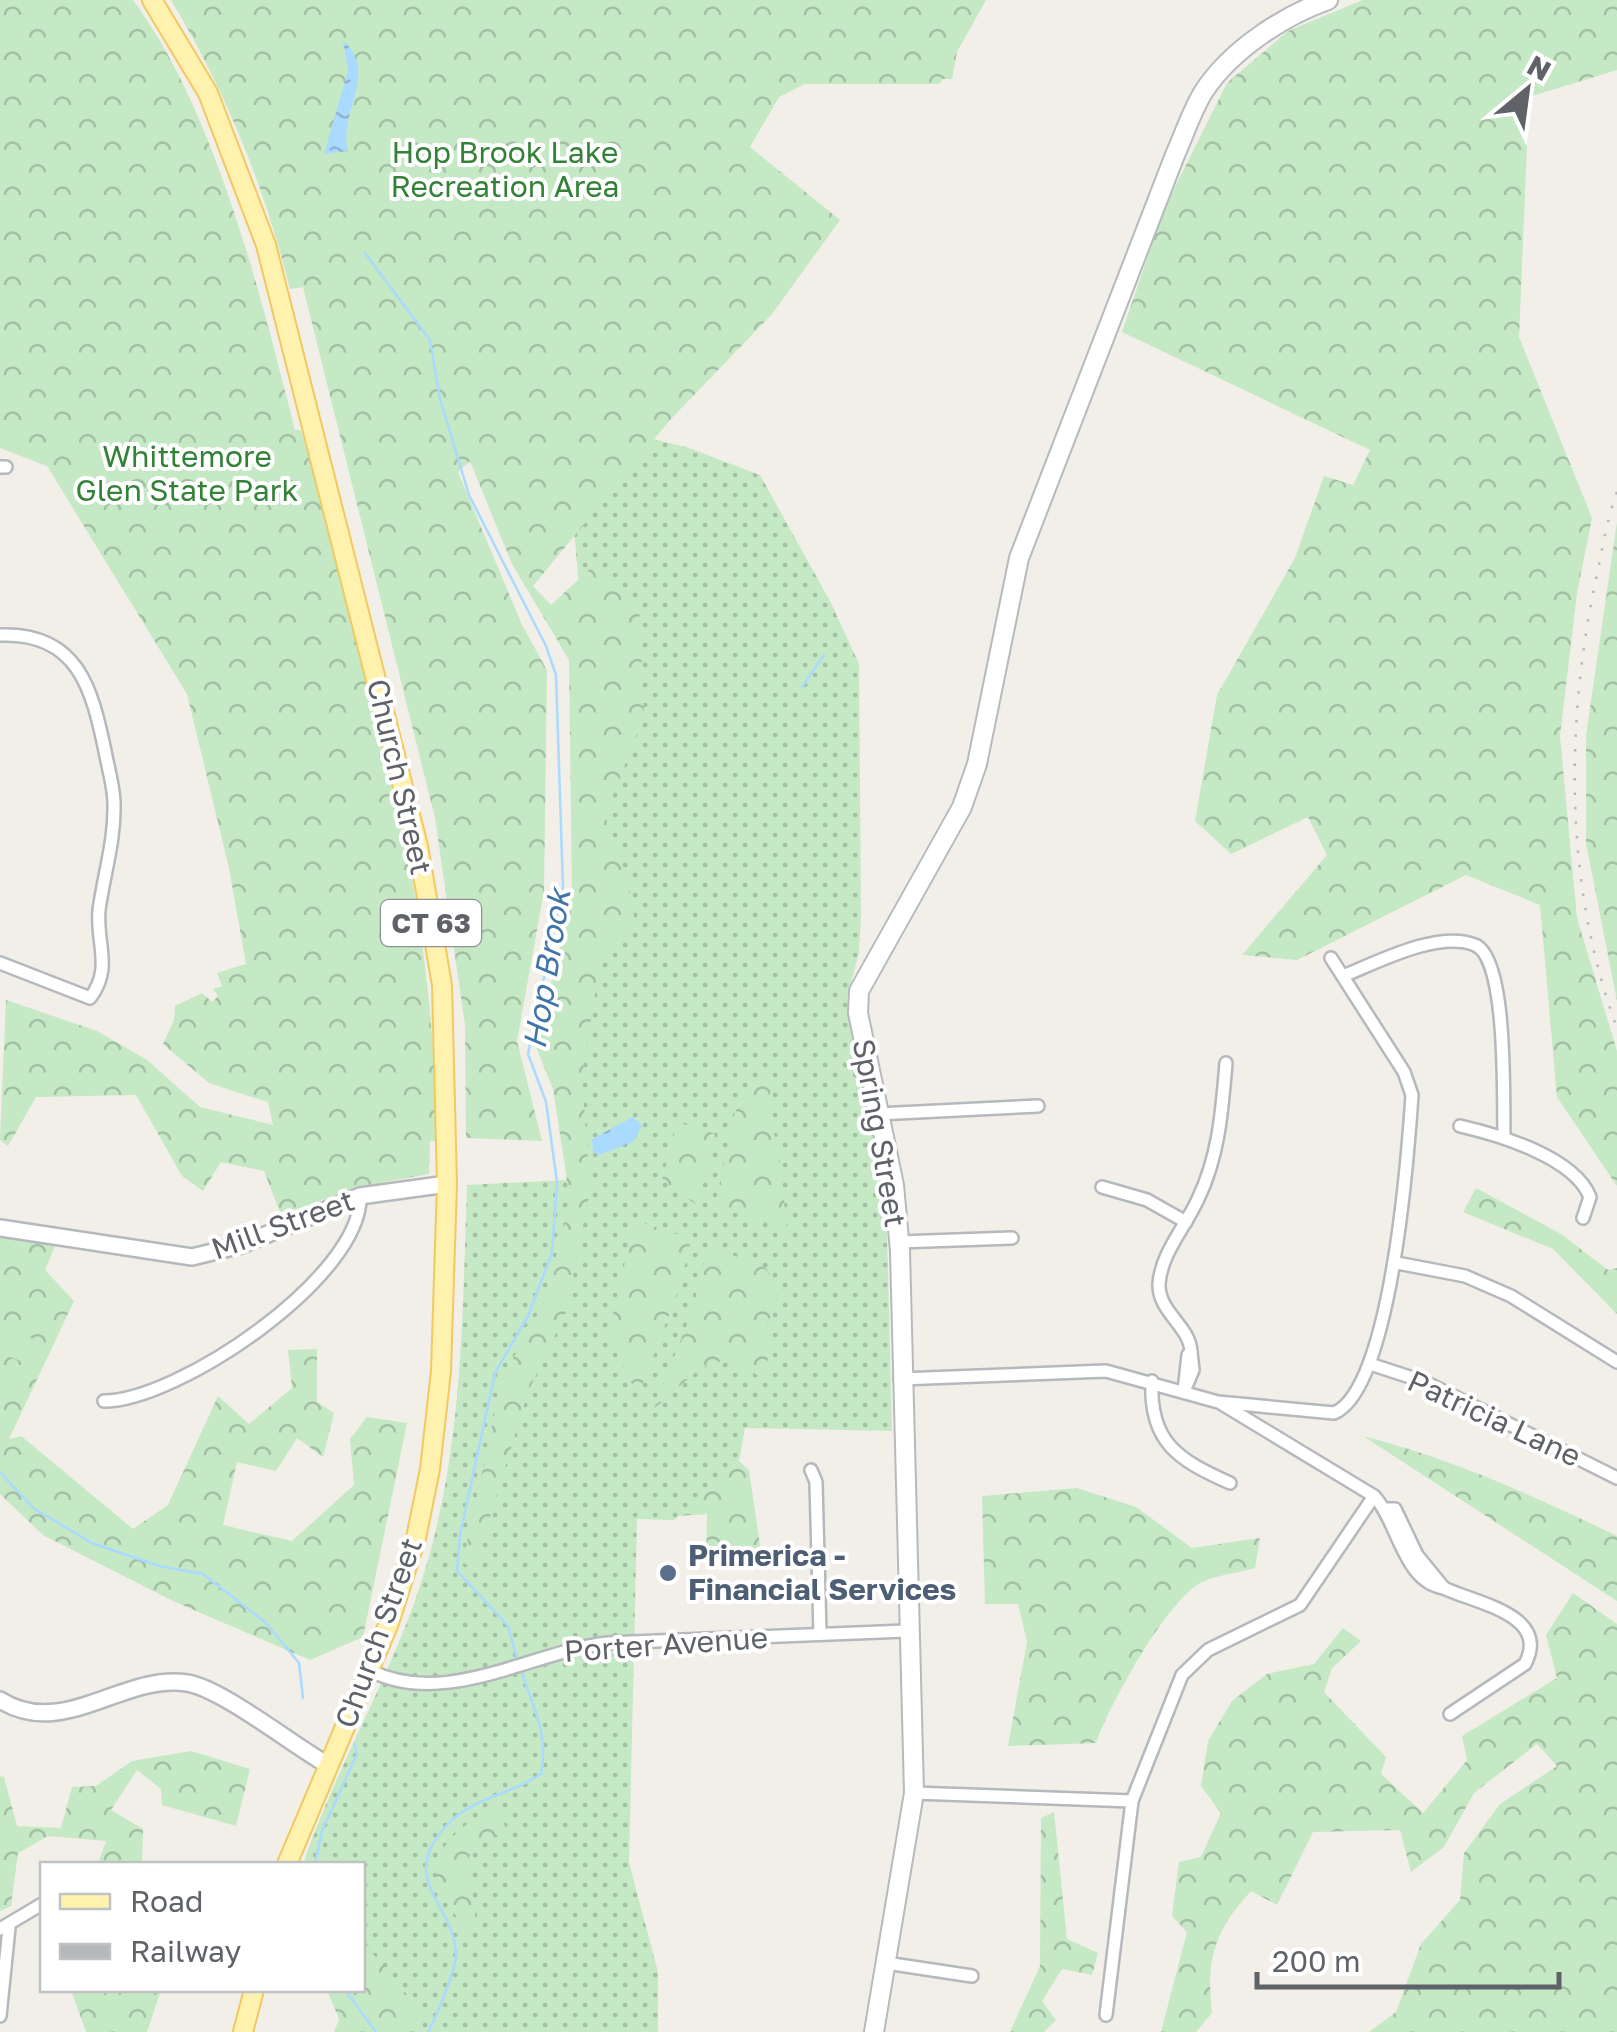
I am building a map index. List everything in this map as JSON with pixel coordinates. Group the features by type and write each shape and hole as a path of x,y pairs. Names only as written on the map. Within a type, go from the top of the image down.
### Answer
{"main road":[{"name":"Church Street","path":"152,0 208,93 266,244 418,846 442,986 446,1184 442,1371 432,1454 416,1538 371,1671 288,1862"},
{"name":"Spring Street","path":"874,2032 914,1793 906,1631 899,1242 894,1185 858,1012 859,991 962,807 977,764 1019,558 1175,155 1204,91 1246,46 1308,7 1328,0"},
{"path":"244,2032 254,1992"}],"street":[{"path":"0,635 19,636 58,649 73,660 88,683 114,801 110,863 99,913 105,967 90,998 0,963"},
{"path":"1343,976 1432,945 1465,942 1480,947 1490,959 1500,1018 1504,1137"},
{"path":"900,1380 1106,1371 1218,1402 1334,1413 1348,1406 1370,1364 1397,1263 1412,1095 1404,1072 1331,958"},
{"path":"1184,1391 1193,1370 1189,1340 1164,1304 1159,1284 1164,1261 1186,1222 1215,1151 1226,1063"},
{"path":"878,1114 1038,1106"},
{"path":"1460,1126 1504,1137 1578,1177 1590,1197 1582,1218"},
{"name":"Mill Street","path":"0,1228 192,1257 241,1244 360,1196 446,1184"},
{"path":"1102,1187 1147,1200 1186,1222"},
{"path":"104,1401 155,1388 256,1335 310,1286 335,1254 358,1216 360,1196"},
{"path":"899,1242 1012,1238"},
{"path":"1397,1263 1465,1276 1511,1296 1617,1362"},
{"name":"Patricia Lane","path":"1370,1364 1425,1382 1617,1478"},
{"path":"1152,1381 1151,1408 1159,1435 1202,1470 1230,1483"},
{"path":"1218,1402 1374,1496 1386,1509 1411,1565 1434,1586 1473,1603 1500,1608 1528,1632 1531,1652 1525,1664 1450,1714"},
{"path":"811,1470 816,1482 820,1634"},
{"path":"1106,2015 1132,1801 1182,1675 1208,1650 1300,1604 1374,1496"},
{"name":"Porter Avenue","path":"371,1671 391,1679 430,1684 608,1643 906,1631"},
{"path":"0,1700 26,1712 51,1714 156,1684 188,1683 219,1697 328,1765"},
{"path":"914,1793 1132,1801"},
{"path":"0,2016 4,1929 40,1905"},
{"path":"886,1963 972,1976"}],"green space":[{"name":"Whittemore Glen State Park","path":"0,0 133,0 189,96 212,150 251,265 295,430 301,430 393,781 411,871 433,1050 436,1141 430,1141 429,1174 357,1187 281,1215 264,1171 221,1162 203,1191 182,1176 136,1095 36,1097 8,1146 0,1140 6,1000 97,1031 147,1060 200,1107 273,1125 268,1102 209,1083 163,1044 174,1020 175,1006 202,993 212,1002 218,996 213,989 222,986 217,973 246,964 229,868 187,694 47,466 0,448"},
{"name":"Hop Brook Lake Recreation Area","path":"171,0 986,0 957,52 952,79 943,79 939,84 805,84 779,97 750,147 840,220 772,314 670,420 533,586 551,605 593,566 639,602 644,716 605,816 627,877 635,922 601,956 582,1076 590,1191 566,1312 528,1392 474,1570 463,1562 502,1378 545,1301 570,1200 553,1089 536,1047 572,896 569,660 512,564 470,461 458,472 522,625 547,670 544,891 517,1041 542,1141 466,1138 465,1025 435,818 303,287 290,289 241,140 209,69"},
{"path":"1363,0 1617,0 1617,70 1529,97 1519,337 1592,518 1577,593 1560,736 1577,918 1617,1051 1617,1186 1557,1097 1540,905 1466,875 1297,960 1242,955 1327,855 1308,817 1231,854 1195,821 1217,695 1295,558 1324,476 1353,485 1370,450 1122,332 1164,209 1227,83 1288,31"},
{"path":"649,438 686,447 760,475 830,601 859,664 861,914 859,953 847,997 886,1192 892,1431 745,1428 739,1461 674,1520 637,1519 629,1863 658,1972 658,2032 382,2032 363,1992 365,1862 304,1862 403,1632 431,1547 443,1496 457,1394 467,1185 566,1180 579,587 570,483"},
{"path":"1617,522 1617,1001 1586,843 1586,736"},
{"path":"758,1078 773,1079 766,1113 778,1144 787,1231 746,1214 714,1210 735,1112"},
{"path":"684,1124 715,1134 698,1206 662,1180 675,1131"},
{"path":"1476,1188 1561,1234 1608,1270 1617,1268 1617,1314 1553,1249 1463,1212"},
{"path":"635,1220 691,1239 681,1283 638,1396 608,1334"},
{"path":"0,1236 55,1246 45,1270 74,1301 9,1439 21,1436 133,1529 168,1505 218,1396 249,1424 292,1388 288,1350 317,1349 317,1402 334,1413 323,1457 297,1438 276,1471 237,1462 223,1525 292,1541 354,1485 350,1439 367,1417 407,1423 363,1637 310,1660 173,1601 43,1535 0,1494"},
{"path":"708,1246 766,1268 777,1289 777,1303 767,1324 768,1374 757,1375 726,1361 714,1363 690,1377 654,1408 691,1314"},
{"path":"0,1325 45,1344 36,1367 0,1353"},
{"path":"1363,1436 1493,1480 1617,1536 1617,1601"},
{"path":"739,1461 749,1470 763,1566 706,1560 707,1514 677,1516"},
{"path":"1077,1488 1136,1507 1192,1548 1260,1538 1255,1568 1202,1582 1188,1592 1126,1680 1096,1743 1008,1746 1027,1642 1018,1604 985,1604 982,1496"},
{"path":"1573,1593 1617,1624 1617,2032 1369,2032 1396,2012 1421,1944 1460,1900 1464,1853 1500,1804 1557,1766 1537,1744 1474,1793 1444,1847 1411,1872 1400,1830 1313,1832 1277,1905 1251,1891 1228,1920 1212,1961 1212,2013 1196,2032 1161,2032 1187,1932 1172,1916 1179,1862 1201,1857 1221,1813 1201,1786 1208,1741 1232,1701 1267,1674 1314,1664 1343,1628 1361,1641 1332,1668 1324,1692 1386,1757 1381,1774 1423,1813 1467,1760 1462,1736 1557,1678 1546,1635"},
{"path":"191,1751 250,1769 236,1826 162,1805 161,1789 137,1770 111,1810 143,1829 142,1862 99,1862 106,1841 48,1836 18,1853 11,1906 0,1911 0,1776 4,1777 17,1826 61,1828 72,1787 96,1786 132,1761"},
{"path":"497,1806 506,1829 479,1845 468,1860 475,1912 470,1938 441,1890 438,1862 451,1839"},
{"path":"1054,1812 1067,1939 1098,1953 1092,1975 1062,1969 1042,2001 1056,2020 1044,2032 1010,2032 1040,1966 1041,1818"},
{"path":"365,1944 425,2016 417,2032 334,2032 339,2019 328,1992 365,1992"},
{"path":"72,1992 160,1992 147,2032 86,2032"}],"water":[{"path":"343,40 358,66 348,121 348,151 324,154 348,71"},
{"path":"633,1117 642,1126 633,1142 599,1155 593,1152 592,1139"}],"waterway":[{"name":"Hop Brook","path":"365,253 430,340 440,399 469,495 546,646 556,675 563,887 528,1054 546,1102 557,1182 552,1253 528,1316 495,1373 460,1535 457,1571 508,1626 518,1662"},
{"path":"802,687 824,655"},
{"path":"0,1472 33,1508 92,1543 159,1566 203,1574 266,1623 299,1663 303,1698"},
{"name":"Hop Brook","path":"428,2032 450,1980 456,1952 427,1876 433,1844 447,1825 468,1808 541,1774 541,1733 521,1670"},
{"path":"315,1862 322,1831 357,1754 354,1744"},
{"path":"346,1992 376,2032"}],"railway":[{"path":"1617,492 1586,630 1575,745 1579,861 1587,918 1617,1028"}],"place":[{"name":"Primerica - Financial Services","path":"668,1573"}]}
